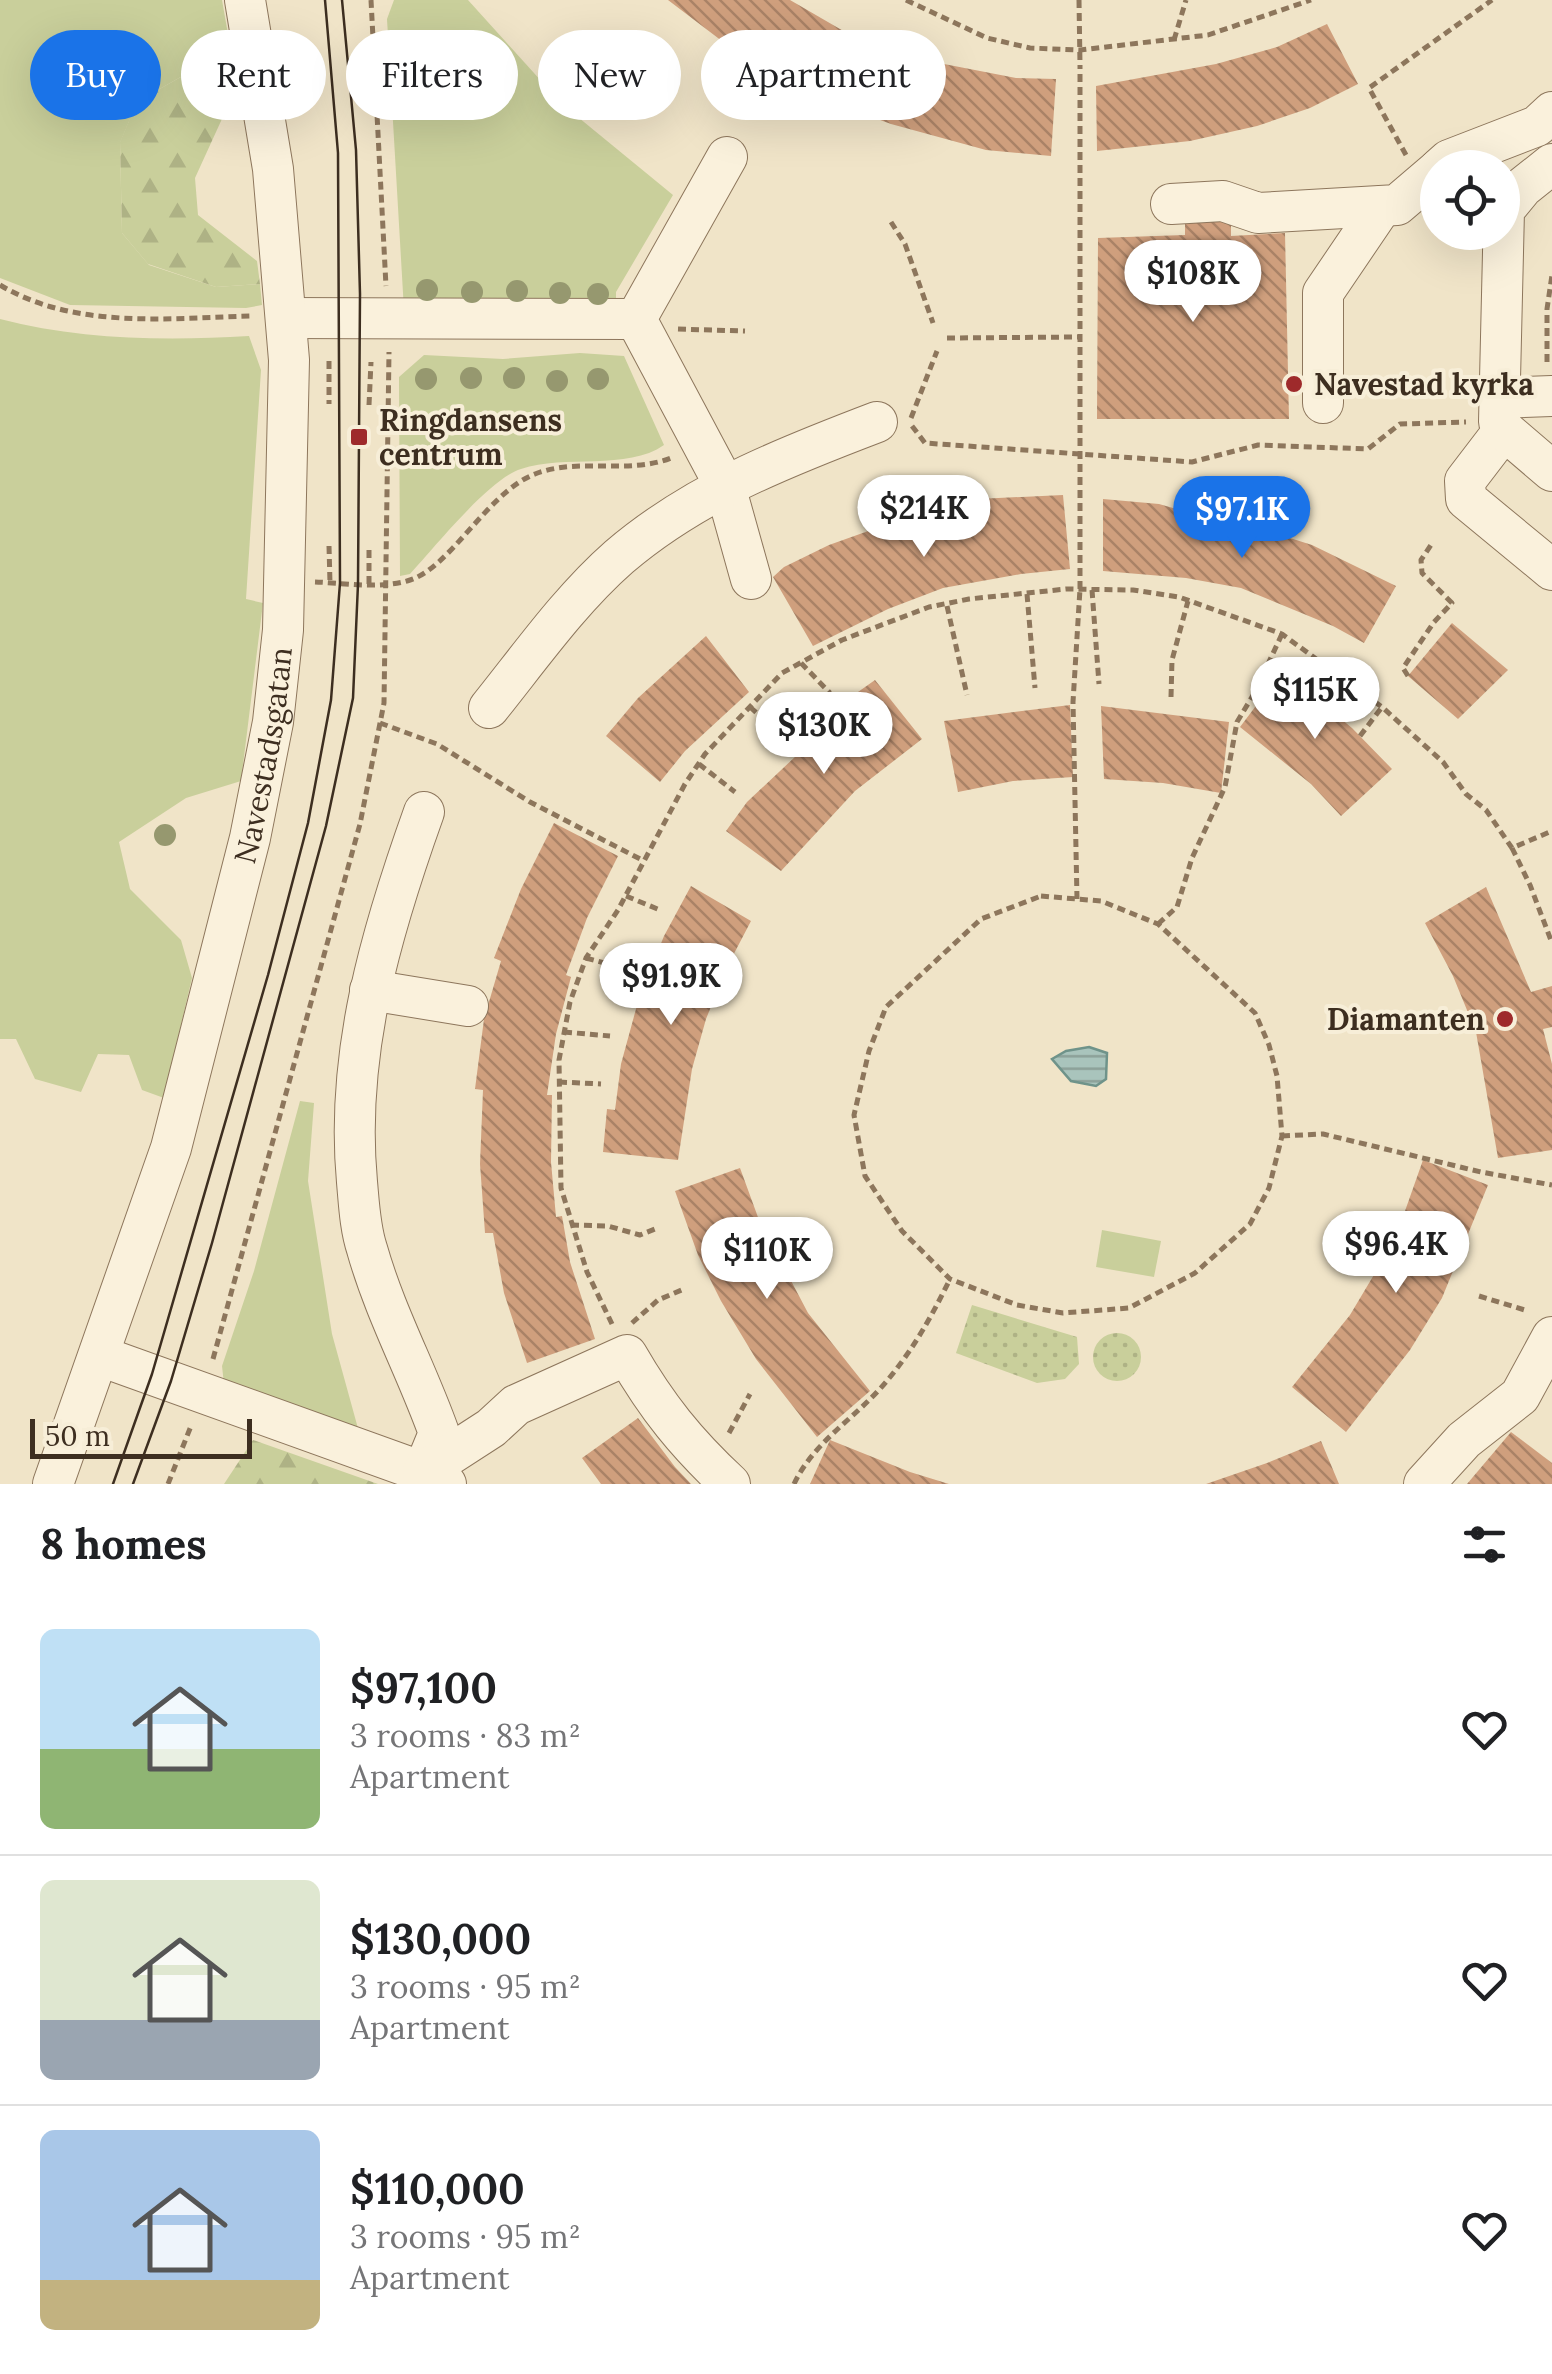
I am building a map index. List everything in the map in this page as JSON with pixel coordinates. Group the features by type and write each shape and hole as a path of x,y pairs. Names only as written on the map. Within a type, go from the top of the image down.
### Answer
{"street":[{"name":"Navestadsgatan","path":"53,1484 176,1129 246,856 273,722 283,630 288,518 286,318 273,168 245,0"},
{"path":"1475,150 1538,126 1552,112"},
{"path":"636,319 728,157"},
{"path":"1552,164 1523,187 1504,210 1501,417 1465,481 1466,499 1552,570"},
{"path":"1171,204 1222,201 1258,213 1397,205 1420,185"},
{"path":"1323,402 1323,293 1382,206"},
{"path":"286,318 636,319"},
{"path":"636,319 726,486 751,579"},
{"path":"1501,417 1550,396"},
{"path":"1501,417 1552,471"},
{"path":"488,708 558,622 619,557 700,499 767,464 876,422"},
{"path":"424,812 395,893 370,990 360,1046 353,1139 366,1246 393,1326 439,1433 435,1478"},
{"path":"370,990 468,1006"},
{"path":"1424,1484 1464,1440 1520,1396 1543,1325"},
{"path":"435,1478 516,1405 627,1355 654,1402 694,1451 721,1475"},
{"path":"100,1356 435,1478"}],"path":[{"path":"168,1484 204,1393 360,824 384,703 388,320 372,0"},
{"path":"906,0 987,38 1030,48 1080,50 1208,35 1311,0"},
{"path":"1077,899 1072,802 1080,590 1079,0"},
{"path":"1174,40 1186,0"},
{"path":"1284,0 1288,8"},
{"path":"1420,157 1369,88 1492,0"},
{"path":"891,222 905,244 933,322"},
{"path":"1550,396 1547,308 1552,275"},
{"path":"0,284 76,314 148,319 286,318"},
{"path":"636,319 674,329 745,332"},
{"path":"947,338 1080,337"},
{"path":"937,351 910,422 925,443 1192,462 1258,445 1368,449 1400,424 1501,417"},
{"path":"329,361 330,404"},
{"path":"369,405 371,362"},
{"path":"388,583 408,581 422,574 507,488 534,474 563,466 665,460 702,444"},
{"path":"1408,676 1403,668 1452,603 1422,573 1421,560 1433,542"},
{"path":"329,546 330,583"},
{"path":"369,550 370,584"},
{"path":"1092,590 1099,684"},
{"path":"627,1355 587,1272 561,1188 559,1082 570,1002 586,958 626,896 699,764 782,673 871,627 930,606 969,599 1134,590 1188,600 1282,634 1382,707 1443,762 1466,794 1486,810 1512,848 1552,943"},
{"path":"1028,594 1035,688"},
{"path":"1171,697 1172,660 1188,600"},
{"path":"946,606 967,695"},
{"path":"1158,924 1177,907 1192,858 1225,787 1237,722 1282,634"},
{"path":"800,663 830,694"},
{"path":"1323,704 1343,679"},
{"path":"750,707 784,737"},
{"path":"1360,736 1382,707"},
{"path":"380,723 436,744 530,802 644,861"},
{"path":"699,764 735,792"},
{"path":"1512,848 1552,831"},
{"path":"626,896 660,910"},
{"path":"1041,896 1101,901 1158,924 1255,1014 1270,1045 1282,1136 1269,1188 1250,1224 1196,1273 1129,1308 1063,1313 1017,1305 950,1279 902,1231 865,1176 854,1115 886,1007 981,919 1041,896"},
{"path":"586,958 630,970"},
{"path":"564,1032 610,1036"},
{"path":"559,1082 601,1084"},
{"path":"1282,1136 1323,1134 1481,1172 1552,1184"},
{"path":"571,1225 608,1226 640,1235 655,1230"},
{"path":"794,1484 822,1440 880,1388 924,1332 950,1279"},
{"path":"627,1355 627,1334 633,1320 658,1300 684,1289"},
{"path":"1478,1296 1543,1325"},
{"path":"721,1475 750,1394"}],"green space":[{"path":"0,0 222,0 227,30 181,30 181,77 161,88 161,30 30,30 30,120 130,120 120,143 122,233 149,265 216,287 260,284 262,305 70,305 0,278"},
{"path":"394,0 468,0 495,30 388,30"},
{"path":"518,55 538,77 538,120 582,120 673,195 616,292 616,307 404,310 393,120 518,120"},
{"path":"181,77 181,120 221,120 195,178 198,215 257,261 260,284 216,287 148,264 122,233 120,142 129,120 161,120 161,88"},
{"path":"0,319 61,331 124,337 249,336 261,370 246,599 263,603 241,781 186,798 119,842 130,889 181,940 192,978 164,1098 142,1090 129,1055 98,1054 81,1092 35,1079 16,1039 0,1039"},
{"path":"580,353 624,356 664,445 632,458 538,465 508,475 463,515 410,574 400,576 399,377 424,355 503,359"},
{"path":"300,1101 314,1103 308,1181 332,1334 359,1432 224,1384 222,1366 254,1271"},
{"path":"1102,1230 1161,1241 1154,1277 1096,1267"},
{"path":"972,1305 1077,1337 1079,1364 1065,1379 1037,1383 956,1353"},
{"path":"1117,1333 1134,1340 1141,1357 1134,1374 1117,1381 1100,1374 1093,1357 1100,1340"},
{"path":"253,1440 378,1484 224,1484"}],"water":[{"path":"1089,1047 1107,1053 1106,1079 1096,1086 1071,1081 1052,1059 1066,1051"}],"building":[{"path":"668,0 790,0 842,30 707,30"},
{"path":"1327,24 1358,84 1310,108 1257,126 1190,141 1097,151 1096,86 1216,64 1277,47"},
{"path":"946,64 1016,78 1056,79 1051,156 986,150 880,120 946,120"},
{"path":"1185,213 1231,213 1231,236 1285,233 1289,419 1097,419 1098,238 1185,235"},
{"path":"1063,495 1070,569 943,588 888,609 813,646 773,577 784,567 829,545 916,514 978,499"},
{"path":"1103,499 1159,504 1201,516 1204,499 1242,508 1239,522 1312,545 1396,586 1364,643 1241,588 1186,578 1103,571"},
{"path":"1452,623 1508,670 1458,719 1408,676"},
{"path":"706,636 749,692 685,751 660,782 606,736 638,698"},
{"path":"1286,666 1321,693 1317,699 1392,769 1341,816 1311,784 1240,727"},
{"path":"875,680 922,739 855,791 781,871 726,831 747,802 845,710 841,704"},
{"path":"1070,705 1073,777 1013,781 958,792 944,721"},
{"path":"1101,706 1229,722 1221,793 1163,783 1104,779"},
{"path":"554,823 618,856 587,918 566,975 571,977 556,1034 547,1095 552,1095 551,1162 556,1217 562,1216 570,1262 595,1339 527,1363 504,1293 493,1233 485,1233 480,1164 483,1090 475,1089 484,1019 501,961 494,958 521,889"},
{"path":"691,886 751,921 706,1019 692,1069 678,1160 603,1152 607,1109 615,1110 621,1064 639,998 664,936"},
{"name":"Diamanten","path":"1486,887 1531,992 1552,986 1552,1027 1543,1029 1552,1064 1552,1150 1498,1158 1476,1032 1425,923"},
{"path":"1423,1160 1488,1185 1442,1298 1410,1350 1346,1432 1292,1387 1350,1315 1378,1268"},
{"path":"740,1168 759,1220 808,1313 870,1391 817,1437 756,1359 721,1301 698,1255 675,1191"},
{"path":"638,1418 691,1484 601,1484 582,1458"},
{"path":"1511,1432 1552,1463 1552,1484 1467,1484"},
{"path":"830,1440 910,1472 949,1484 810,1484"},
{"path":"1321,1441 1339,1484 1206,1484 1267,1463"}],"tram line":[{"path":"113,1484 152,1374 268,975 308,823 331,700 340,583 338,153 325,0"},
{"path":"133,1484 171,1381 212,1243 326,826 353,698 358,584 360,294 356,150 342,0"}],"place":[{"name":"Navestad kyrka","path":"1294,384"},
{"name":"Ringdansens centrum","path":"359,437"},
{"name":"Diamanten","path":"1505,1019"}]}
